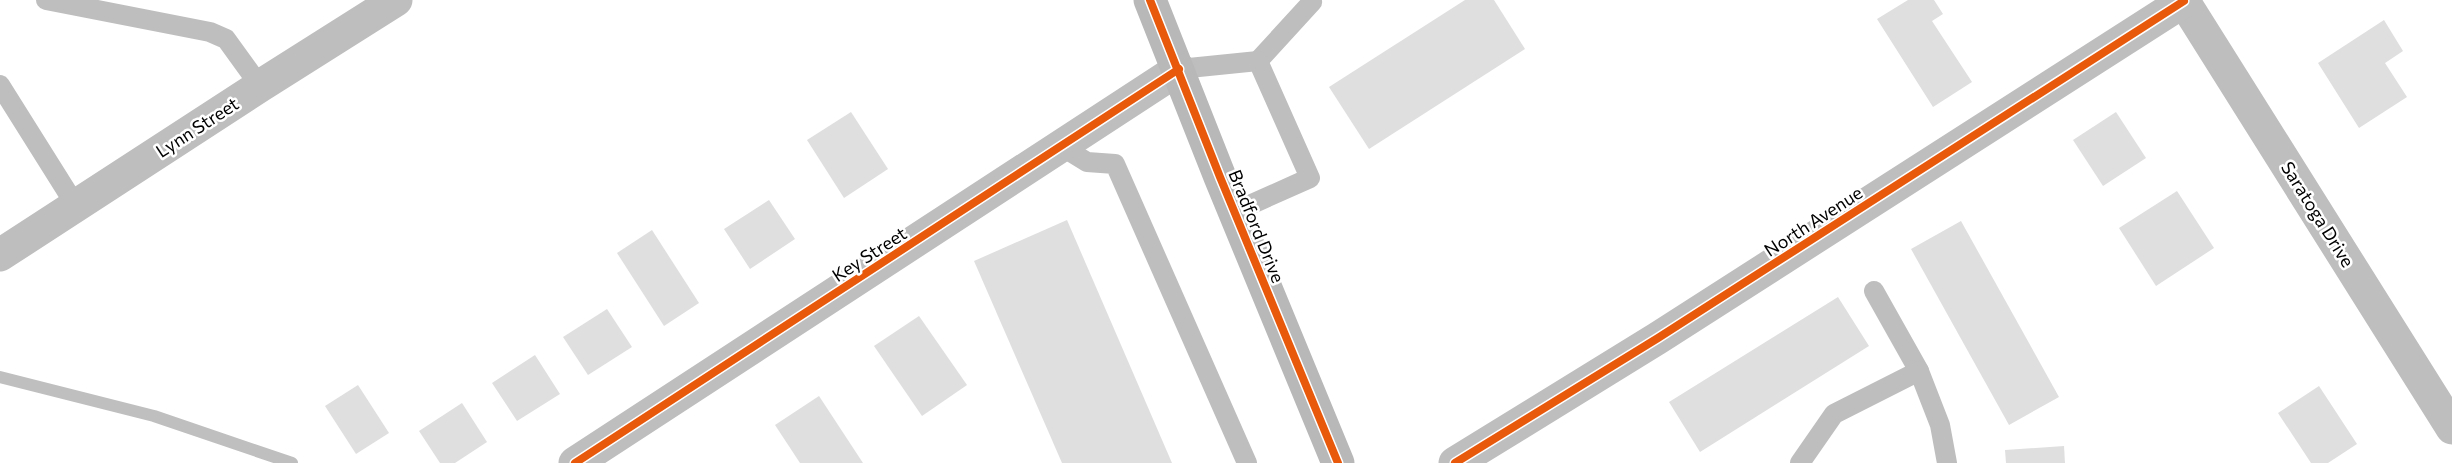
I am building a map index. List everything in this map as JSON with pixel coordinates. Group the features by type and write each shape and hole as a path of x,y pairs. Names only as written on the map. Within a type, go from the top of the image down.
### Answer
{"street":[{"name":"Lynn Street","path":"0,255 396,0"},
{"name":"Bradford Drive","path":"1150,0 1234,212 1338,463"},
{"name":"Saratoga Drive","path":"2184,0 2452,428"},
{"name":"North Avenue","path":"1455,463 1658,338 2184,0"},
{"name":"Key Street","path":"575,463 1179,69"}],"lane":[{"path":"46,0 210,32 226,39 260,86"},
{"path":"1179,69 1258,61 1312,2 1311,0"},
{"path":"1234,212 1310,178 1258,61"},
{"path":"0,85 76,206"},
{"path":"1061,146 1087,162 1115,164 1246,463"},
{"path":"1874,291 1919,371 1940,425 1947,463"},
{"path":"1800,463 1834,414 1919,371"}],"building":[{"path":"1465,0 1494,0 1525,49 1369,149 1329,87"},
{"path":"1908,0 1934,0 1943,14 1932,21 1972,82 1933,107 1877,19"},
{"path":"2384,20 2403,51 2385,63 2407,97 2359,128 2318,63"},
{"path":"851,112 888,169 844,198 807,140"},
{"path":"2116,112 2146,158 2103,186 2073,140"},
{"path":"2177,191 2214,248 2156,286 2119,228"},
{"path":"769,200 795,239 750,269 724,229"},
{"path":"1067,220 1172,463 1062,463 974,261"},
{"path":"1961,221 2059,397 2009,425 1911,249"},
{"path":"652,230 699,303 664,326 617,253"},
{"path":"1838,297 1869,346 1700,452 1669,402"},
{"path":"607,309 632,347 588,375 563,337"},
{"path":"919,316 967,385 922,416 874,346"},
{"path":"535,355 560,394 517,421 492,383"},
{"path":"358,385 389,433 356,454 325,406"},
{"path":"2319,386 2357,444 2328,463 2311,463 2278,413"},
{"path":"819,396 863,463 800,463 775,425"},
{"path":"462,403 487,442 455,463 440,463 419,431"},
{"path":"2064,446 2065,463 2006,463 2005,450"}],"waterway":[{"path":"0,377 154,416 292,463"}],"cycle path":[{"path":"1150,0 1338,463"},
{"path":"1455,463 1658,338 2184,1"},
{"path":"575,463 1179,69"}]}
